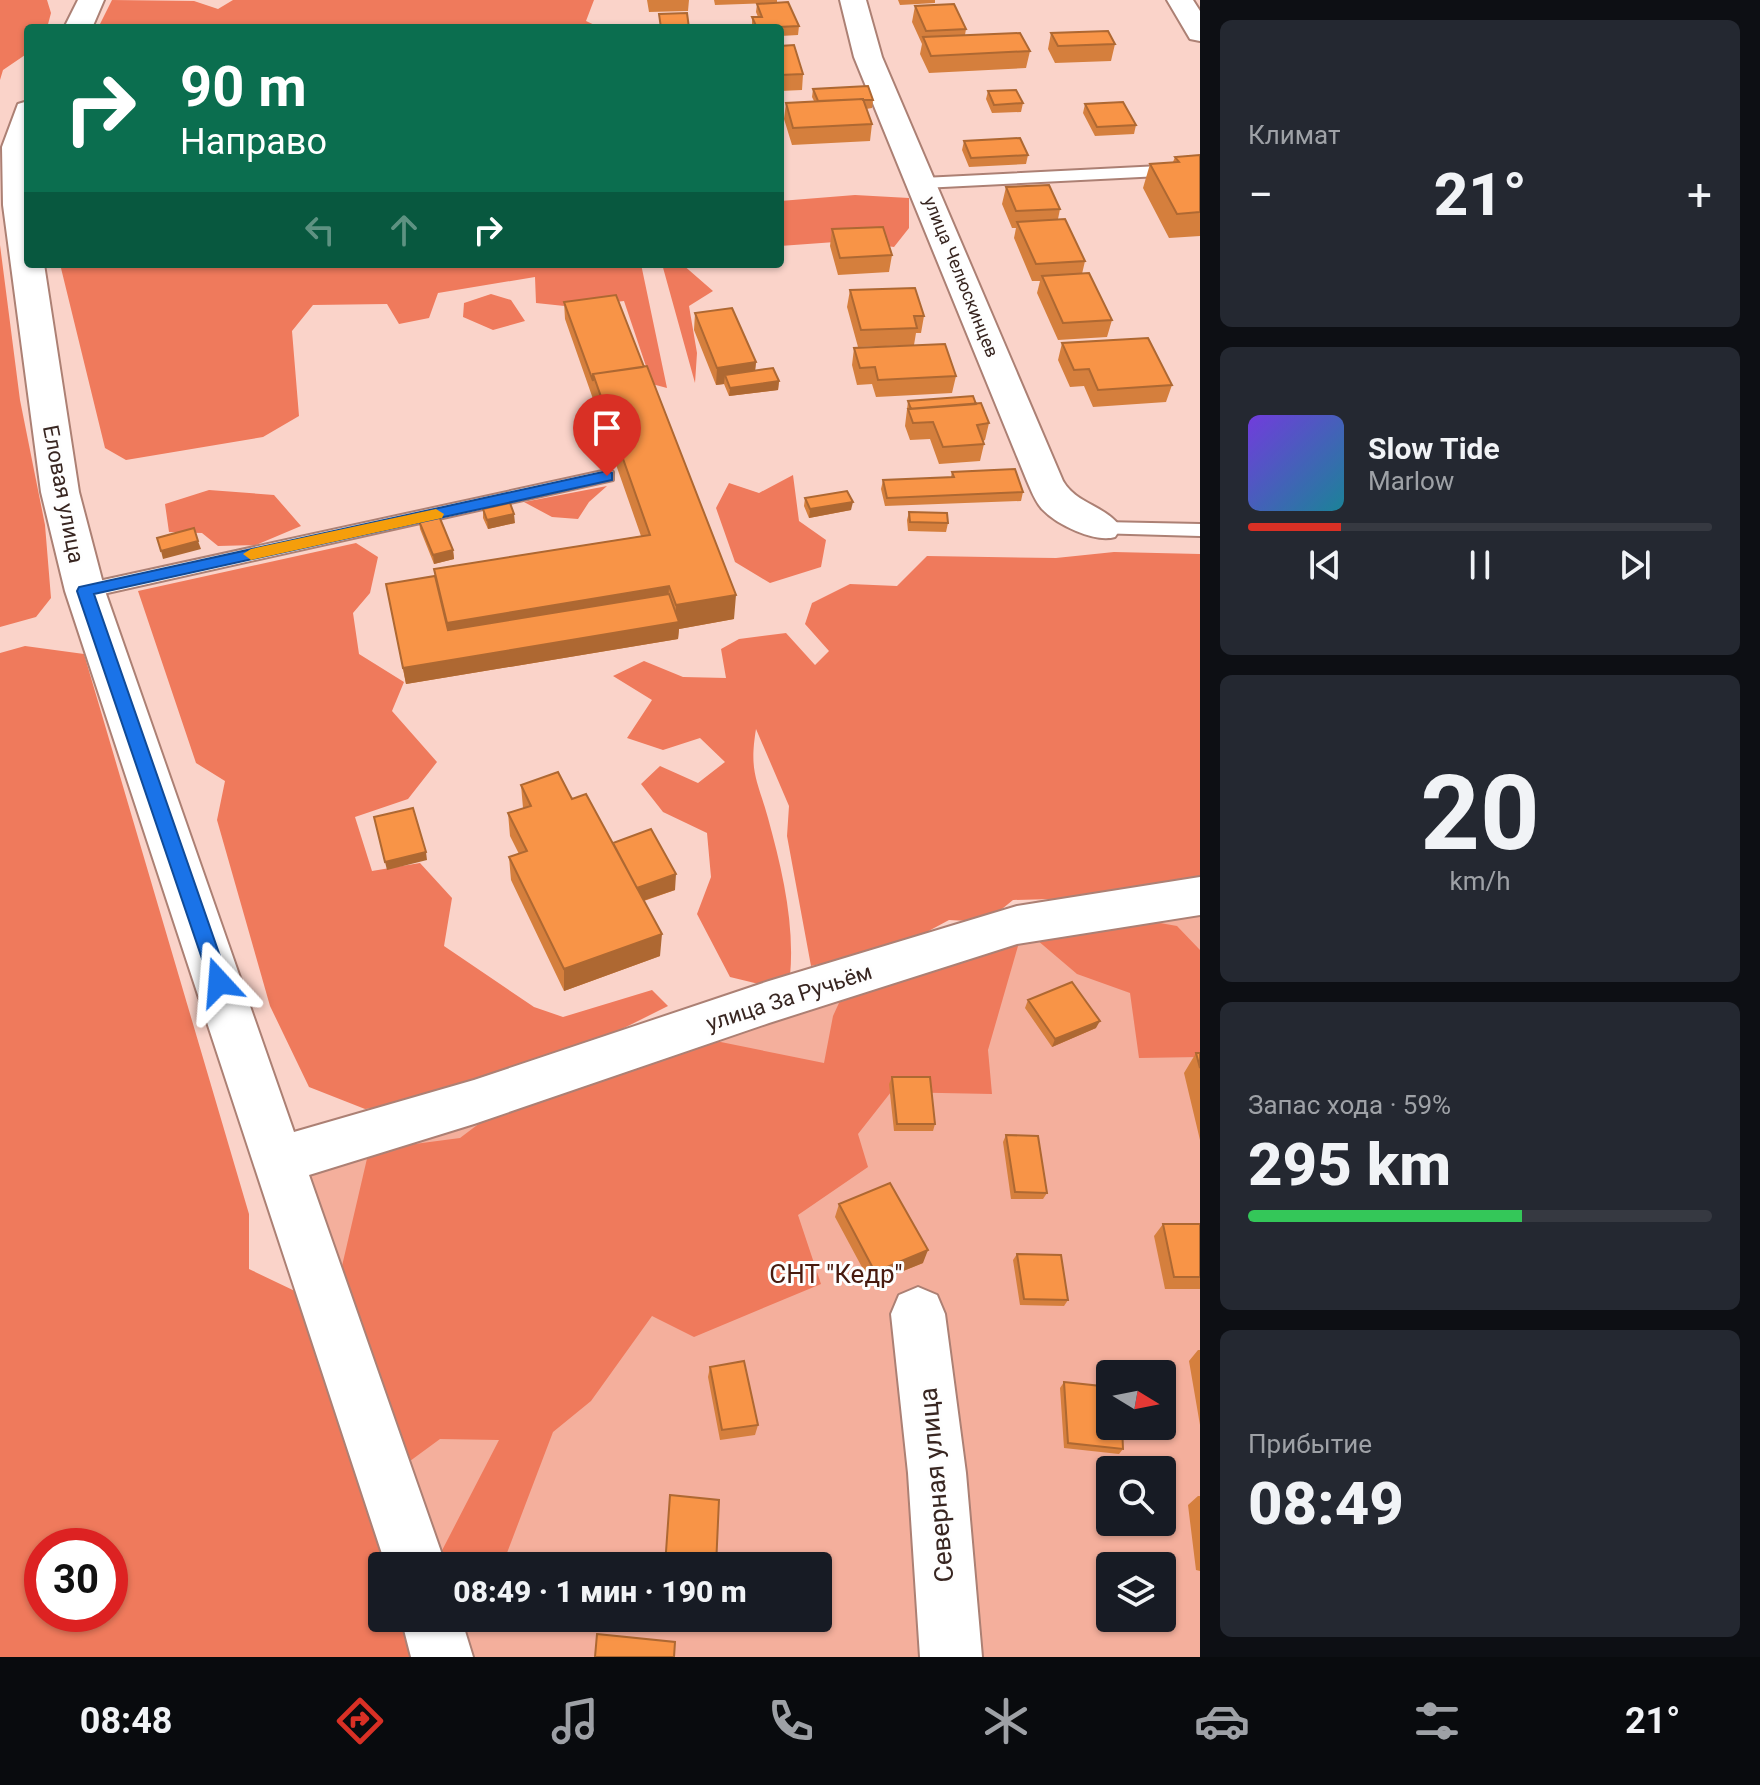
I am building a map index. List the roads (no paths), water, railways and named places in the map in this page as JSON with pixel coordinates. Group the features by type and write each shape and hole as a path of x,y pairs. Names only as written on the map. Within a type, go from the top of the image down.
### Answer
{"street":[{"path":"80,24 91,0"},
{"name":"улица Челюскинцев","path":"853,0 868,57 1045,481 1056,501 1102,528"},
{"path":"1180,0 1200,33"},
{"name":"Еловая улица","path":"24,121 16,144 16,190 24,239"},
{"name":"Еловая улица","path":"29,268 60,492 85,591 412,1552"},
{"name":"улица За Ручьём","path":"274,1142 386,1127 474,1102 769,1002 1017,925 1200,896"},
{"name":"Северная улица","path":"918,1314 937,1473 951,1657"},
{"path":"435,1632 442,1657"}],"lane":[{"path":"923,183 1200,169"},
{"path":"85,591 607,476"},
{"path":"1102,528 1200,530"}],"park label":[{"name":"СНТ \"Кедр\"","path":"836,1274"}]}
